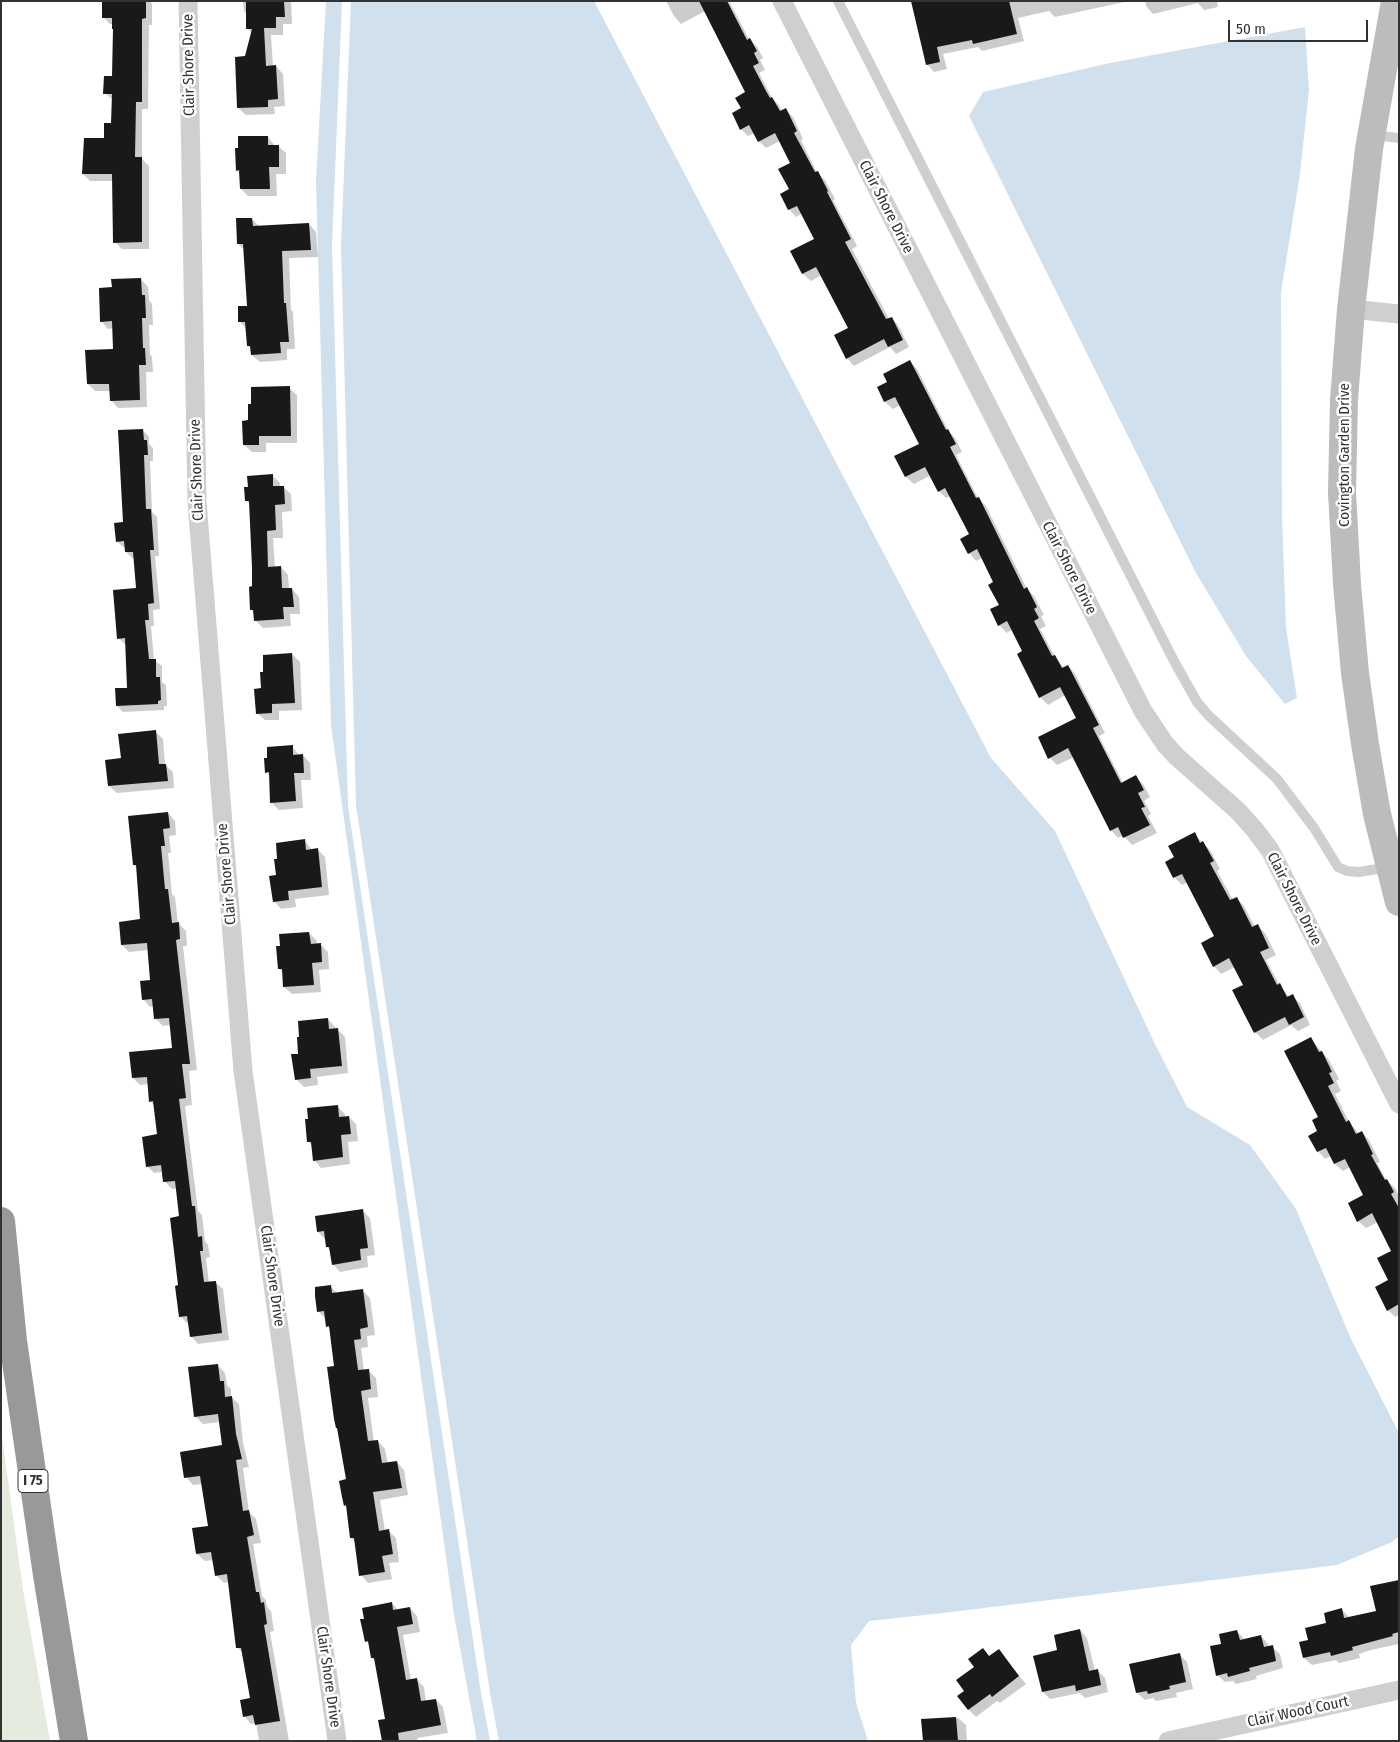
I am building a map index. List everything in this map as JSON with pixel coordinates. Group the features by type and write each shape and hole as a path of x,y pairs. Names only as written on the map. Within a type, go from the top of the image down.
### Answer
{"highway":[{"name":"I 75","path":"1,1221 13,1341 46,1575 74,1741"}],"street":[{"name":"Clair Shore Drive","path":"188,1 197,502 242,1062 337,1741"},
{"name":"Clair Shore Drive","path":"782,1 1136,698 1165,744 1238,812 1270,850 1399,1104"},
{"name":"Covington Garden Drive","path":"1395,3 1372,134 1351,309 1344,400 1342,492 1347,584 1355,673 1377,814 1399,902"},
{"path":"1351,309 1399,314"},
{"name":"Clair Wood Court","path":"1168,1741 1399,1690"}],"lane":[{"path":"838,1 1174,661 1197,702 1223,730 1277,779 1314,828 1338,867 1346,871 1360,872 1390,867"},
{"path":"1372,134 1399,138"}],"shaded area":[{"path":"1,1429 23,1590 50,1741 1,1741"}],"water":[{"path":"326,1 342,1 332,245 348,806 481,1693 490,1741 477,1741 454,1615 331,725 316,181"},
{"path":"351,1 594,1 991,758 1055,831 1154,1042 1187,1107 1250,1145 1296,1209 1351,1339 1399,1433 1399,1536 1392,1542 1337,1565 869,1621 851,1645 856,1703 868,1741 499,1741 490,1693 356,805 341,246"},
{"path":"1305,27 1309,90 1300,174 1281,292 1282,517 1286,628 1297,698 1285,704 1246,656 1196,573 969,116 983,92 1110,63"}],"building":[{"path":"102,1 146,1 146,18 142,19 142,102 136,102 135,157 142,157 142,242 113,243 112,174 82,174 84,138 104,138 104,123 111,123 112,94 103,94 104,76 112,76 113,29 112,18 102,18"},
{"path":"246,1 284,1 285,17 276,17 276,28 264,28 266,66 276,65 278,99 268,100 268,107 237,108 235,57 245,56 252,29 246,29"},
{"path":"699,1 727,1 747,40 750,38 757,51 754,53 759,63 753,66 770,98 772,97 780,111 786,108 797,131 794,133 815,172 818,171 851,239 845,242 886,319 892,317 903,340 888,347 884,339 846,359 834,335 848,328 816,267 802,274 790,251 814,239 797,206 788,210 780,194 789,189 778,169 790,163 775,133 758,142 749,125 740,130 732,113 741,108 735,98 745,92"},
{"path":"911,1 1009,1 1017,34 973,44 972,40 937,47 940,62 926,65"},
{"path":"238,136 268,136 268,145 279,145 279,167 269,167 270,189 240,189 239,170 236,171 235,148 238,148"},
{"path":"236,218 252,218 253,226 309,223 311,250 282,251 284,303 286,303 289,342 280,342 281,353 251,355 250,346 247,346 245,322 238,322 238,306 247,306 243,244 237,244"},
{"path":"141,278 142,295 145,295 146,318 142,318 143,348 145,348 146,365 139,365 140,400 110,401 109,384 87,384 85,350 113,349 112,321 100,322 99,288 112,287 111,279"},
{"path":"910,360 946,430 948,429 956,444 950,447 976,498 979,497 1024,589 1027,587 1037,607 1034,609 1039,618 1034,621 1052,656 1055,655 1062,668 1068,665 1099,725 1093,728 1121,783 1136,775 1144,790 1138,793 1145,807 1141,808 1150,825 1136,832 1123,838 1118,827 1110,831 1068,748 1048,759 1038,737 1076,718 1060,687 1039,698 1017,654 1022,651 1007,621 998,626 990,609 999,605 988,585 993,582 977,549 968,554 960,539 969,534 945,488 938,492 925,467 905,477 894,456 919,444 895,397 884,402 877,387 887,382 883,374"},
{"path":"290,386 291,436 259,436 259,445 243,445 242,421 248,420 248,404 251,404 251,387"},
{"path":"143,429 144,440 147,440 148,455 144,455 146,509 151,509 154,550 150,550 154,603 148,604 149,620 145,620 149,659 156,659 156,677 160,677 161,700 158,701 158,704 116,706 115,688 127,688 125,638 117,639 113,590 136,588 133,552 125,552 124,541 116,542 114,523 123,522 118,430"},
{"path":"273,474 273,486 284,486 285,504 275,505 276,530 267,531 268,567 281,566 282,588 292,588 294,607 283,607 284,619 254,621 253,610 250,610 249,587 252,586 252,568 249,501 245,501 244,487 248,487 247,476"},
{"path":"292,653 295,703 272,704 272,713 256,714 254,689 261,688 260,672 263,672 263,655"},
{"path":"156,730 159,764 166,764 168,781 108,786 105,760 121,758 118,734"},
{"path":"293,745 293,755 303,754 304,773 294,773 296,801 270,803 269,772 265,773 264,758 267,758 267,747"},
{"path":"168,812 170,828 163,829 165,846 161,846 165,889 168,889 172,923 179,922 180,939 176,940 190,1064 182,1064 186,1098 179,1099 192,1206 195,1206 198,1237 202,1236 203,1251 200,1251 204,1282 216,1281 222,1333 190,1337 187,1316 179,1317 175,1286 178,1285 170,1218 179,1216 175,1181 163,1182 161,1165 146,1167 142,1137 157,1134 153,1101 149,1102 147,1077 132,1078 129,1052 172,1048 169,1018 154,1019 152,999 142,1000 140,981 150,980 147,943 121,945 119,922 140,919 136,865 133,865 128,816"},
{"path":"1195,832 1200,843 1203,841 1214,861 1210,863 1230,900 1237,897 1252,927 1258,924 1269,948 1260,952 1277,985 1280,983 1287,997 1293,994 1304,1017 1289,1025 1285,1017 1254,1033 1232,990 1243,985 1229,958 1213,967 1201,943 1214,936 1182,874 1173,878 1165,862 1174,857 1168,846"},
{"path":"305,839 306,850 318,848 322,887 288,891 289,900 273,902 269,876 276,875 274,859 277,859 276,843"},
{"path":"309,932 311,944 321,943 322,962 312,963 314,985 283,987 282,969 278,969 276,946 280,946 279,934"},
{"path":"328,1018 329,1029 338,1028 342,1066 310,1069 311,1078 295,1080 291,1054 298,1054 298,1021"},
{"path":"1311,1037 1319,1052 1322,1051 1332,1072 1329,1073 1334,1083 1328,1086 1346,1122 1349,1120 1356,1134 1362,1131 1373,1154 1371,1155 1394,1192 1391,1194 1399,1208 1399,1304 1387,1311 1375,1287 1388,1280 1377,1258 1391,1251 1372,1213 1357,1222 1348,1203 1363,1195 1345,1159 1334,1164 1326,1148 1317,1152 1308,1136 1317,1131 1312,1120 1318,1117 1284,1051"},
{"path":"338,1105 339,1117 349,1116 351,1134 341,1135 343,1157 313,1161 311,1142 307,1142 305,1119 308,1119 307,1108"},
{"path":"363,1209 368,1248 360,1249 361,1260 332,1265 329,1247 326,1247 324,1231 317,1232 315,1216"},
{"path":"331,1285 332,1293 363,1289 368,1327 360,1329 361,1339 354,1340 358,1370 369,1369 371,1389 361,1391 368,1441 378,1440 382,1463 397,1461 402,1488 373,1492 379,1531 389,1529 393,1554 382,1556 385,1572 359,1576 354,1538 350,1538 346,1505 344,1506 339,1481 346,1479 334,1419 327,1367 334,1366 329,1326 326,1327 324,1311 317,1312 315,1296 315,1287"},
{"path":"218,1364 220,1381 224,1381 225,1397 232,1396 236,1434 242,1459 236,1460 243,1511 249,1510 254,1535 247,1537 256,1592 259,1592 261,1603 264,1602 267,1624 264,1625 280,1721 255,1725 253,1715 243,1717 240,1700 250,1698 241,1648 236,1648 227,1574 215,1576 211,1552 196,1554 192,1528 208,1526 200,1476 184,1478 180,1452 222,1445 218,1414 194,1417 188,1367"},
{"path":"1399,1580 1399,1632 1392,1634 1393,1636 1352,1647 1353,1650 1331,1656 1330,1652 1303,1658 1299,1642 1308,1640 1305,1628 1326,1623 1324,1613 1342,1608 1344,1618 1376,1611 1370,1586"},
{"path":"392,1602 393,1610 410,1607 413,1624 397,1627 406,1680 417,1678 421,1701 436,1699 441,1725 398,1733 399,1741 382,1741 378,1720 385,1719 374,1658 371,1658 368,1641 365,1642 360,1619 364,1619 362,1608"},
{"path":"1080,1629 1089,1671 1098,1669 1101,1685 1076,1691 1075,1685 1042,1692 1033,1656 1057,1650 1054,1635"},
{"path":"1237,1630 1240,1640 1261,1635 1264,1647 1273,1645 1276,1661 1249,1668 1250,1671 1228,1677 1227,1673 1216,1676 1210,1646 1221,1644 1219,1634"},
{"path":"983,1648 989,1656 999,1649 1019,1676 992,1697 990,1694 968,1710 957,1696 964,1691 956,1680 974,1667 968,1659"},
{"path":"1180,1653 1186,1682 1169,1686 1170,1689 1148,1694 1147,1691 1136,1693 1129,1664"},
{"path":"956,1717 958,1741 923,1741 921,1719"}]}
